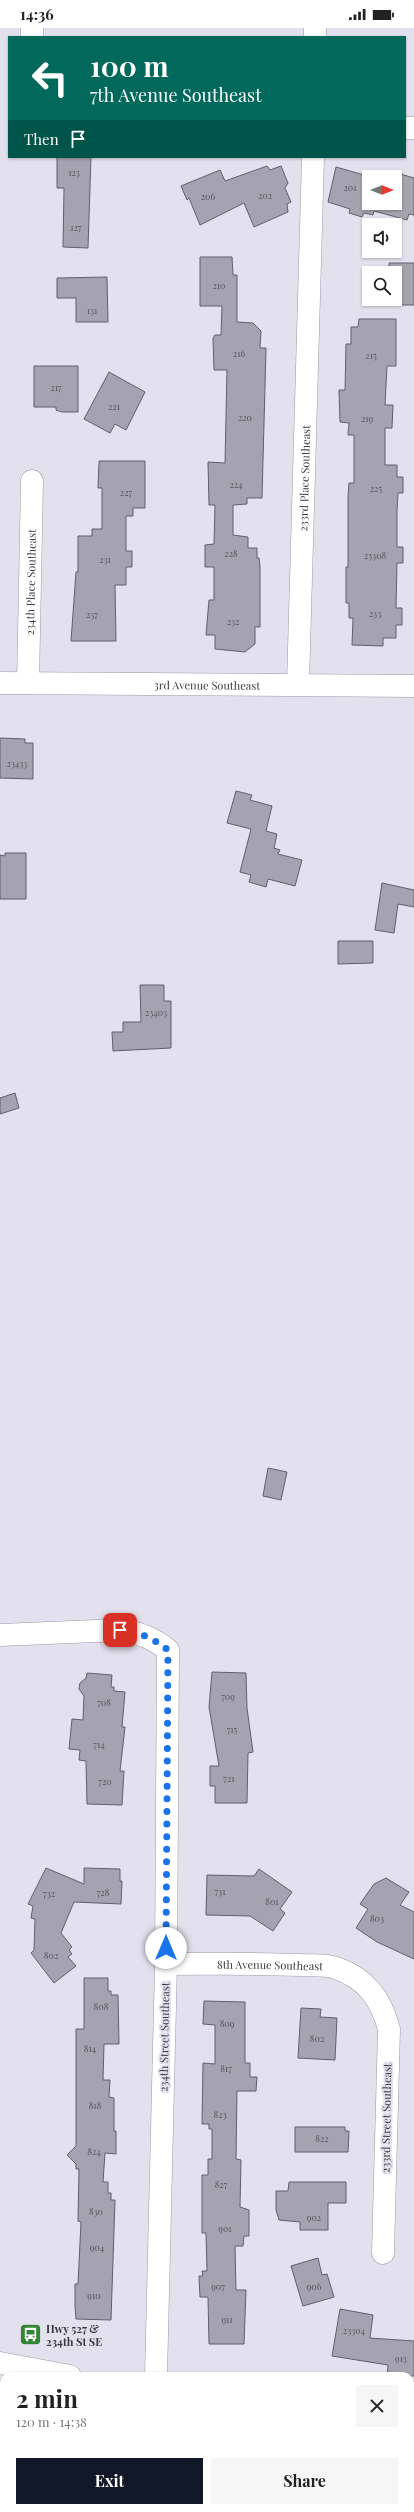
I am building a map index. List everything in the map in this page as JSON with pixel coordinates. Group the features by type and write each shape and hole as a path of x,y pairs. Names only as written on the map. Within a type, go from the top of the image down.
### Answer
{"street":[{"name":"233rd Place Southeast","path":"298,684 313,158"},
{"name":"234th Place Southeast","path":"28,683 32,481"},
{"name":"3rd Avenue Southeast","path":"0,683 414,686"},
{"name":"234th Street Southeast","path":"0,1635 120,1630 134,1631 154,1639 168,1650 166,1964 156,2372"},
{"name":"8th Avenue Southeast","path":"166,1964 267,1964 335,1967 355,1977 368,1988"},
{"name":"233rd Street Southeast","path":"368,1988 383,2008 389,2029 383,2253"},
{"path":"11,2368 40,2372"}],"building":[{"path":"57,158 91,158 88,248 63,247 64,188 57,188"},
{"path":"267,166 270,170 281,166 288,183 285,188 291,202 287,204 288,212 254,227 244,203 200,225 189,198 187,200 181,186 220,170 225,181"},
{"path":"336,167 362,174 362,210 402,210 402,174 414,178 414,215 409,214 407,220 374,211 373,215 364,213 362,217 349,213 350,209 328,202"},
{"path":"200,257 232,257 233,275 237,275 237,322 253,323 261,331 260,348 266,348 262,498 247,498 247,504 233,505 233,535 248,537 248,548 257,548 257,558 259,558 260,567 260,627 255,627 255,644 245,652 215,649 215,635 206,635 209,600 214,600 214,567 205,567 205,545 214,544 215,505 209,505 208,462 225,463 227,370 214,370 213,338 215,335 221,335 222,306 200,306"},
{"path":"389,263 414,263 414,305 402,305 402,266 389,266"},
{"path":"107,277 108,322 76,322 76,298 57,298 57,278"},
{"path":"359,319 396,319 396,366 387,366 385,405 393,405 392,428 385,428 385,465 397,465 397,477 403,477 403,493 398,493 397,547 403,547 403,563 397,563 396,608 402,608 402,625 396,625 396,638 383,638 383,646 352,645 353,618 349,618 349,603 346,603 346,567 348,567 348,498 349,483 354,483 354,435 348,435 349,423 340,422 339,390 345,390 346,344 351,344 351,327 358,327"},
{"path":"34,366 78,366 78,412 62,412 56,410 56,407 34,407"},
{"path":"109,372 145,392 126,430 115,424 110,433 84,419"},
{"path":"99,461 145,461 145,508 133,508 133,516 126,516 126,551 132,551 132,567 126,567 126,585 115,585 116,641 71,641 76,572 78,572 78,536 92,536 92,529 102,529 102,488 98,488"},
{"path":"0,738 25,739 25,743 33,743 33,779 0,778"},
{"path":"236,791 252,795 250,800 272,806 266,831 277,834 274,848 280,850 278,854 302,860 295,886 268,879 266,887 249,882 251,875 240,872 251,829 227,823"},
{"path":"5,853 26,853 26,899 0,899 0,855 5,856"},
{"path":"382,883 414,890 414,907 398,904 394,933 375,930"},
{"path":"338,941 373,941 373,963 338,964"},
{"path":"140,985 164,985 164,1001 171,1001 171,1048 113,1051 112,1032 123,1032 123,1022 141,1022"},
{"path":"15,1093 19,1108 0,1114 0,1098"},
{"path":"268,1468 287,1472 281,1500 263,1496"},
{"path":"212,1672 246,1673 247,1708 253,1752 248,1753 247,1803 215,1803 215,1786 210,1786 210,1766 219,1766 209,1707"},
{"path":"87,1673 112,1675 111,1687 114,1687 114,1691 125,1692 122,1727 125,1727 120,1771 124,1771 122,1805 87,1804 86,1761 79,1760 80,1750 69,1749 72,1719 83,1720 84,1696 79,1689 80,1683 86,1678"},
{"path":"46,1868 84,1884 84,1868 120,1869 120,1881 122,1881 121,1904 74,1902 61,1933 72,1947 69,1950 72,1954 68,1957 76,1966 54,1983 31,1953 34,1950 35,1919 31,1918 33,1906 28,1904"},
{"path":"259,1869 292,1892 280,1909 285,1913 273,1931 250,1916 206,1915 207,1875 254,1876"},
{"path":"386,1878 409,1892 400,1905 414,1912 414,1959 377,1942 356,1928 368,1909 360,1904 374,1884"},
{"path":"84,1978 108,1978 108,1991 111,1991 111,1995 118,1995 119,2044 104,2044 103,2080 110,2080 109,2097 114,2098 114,2131 116,2131 116,2154 105,2153 103,2182 108,2182 108,2193 111,2193 111,2200 115,2200 111,2320 76,2319 75,2284 78,2284 81,2222 78,2221 79,2169 76,2169 76,2164 67,2155 76,2146 76,2029 84,2029"},
{"path":"204,2001 245,2002 245,2063 250,2063 250,2077 257,2077 256,2091 237,2091 236,2159 241,2160 240,2207 249,2210 249,2236 244,2236 243,2246 235,2246 236,2290 246,2290 244,2344 209,2344 208,2297 200,2297 199,2276 203,2276 202,2271 207,2271 206,2233 202,2233 202,2175 208,2175 208,2159 212,2159 212,2129 209,2129 209,2124 202,2124 203,2063 215,2064 215,2025 203,2024"},
{"path":"301,2008 321,2009 320,2017 337,2018 335,2060 298,2058"},
{"path":"295,2127 345,2127 345,2131 349,2131 348,2152 295,2152"},
{"path":"289,2182 346,2182 346,2203 328,2203 328,2230 300,2230 300,2222 279,2220 276,2210 276,2191 288,2191"},
{"path":"318,2258 322,2275 327,2274 334,2297 303,2306 291,2266"},
{"path":"340,2309 373,2315 370,2338 414,2341 414,2372 387,2372 388,2365 332,2356"}],"place":[{"name":"Hwy 527 & 234th St SE","path":"31,2334"}],"route":[{"path":"120,1630 134,1631 154,1639 168,1650 166,1948"}]}
